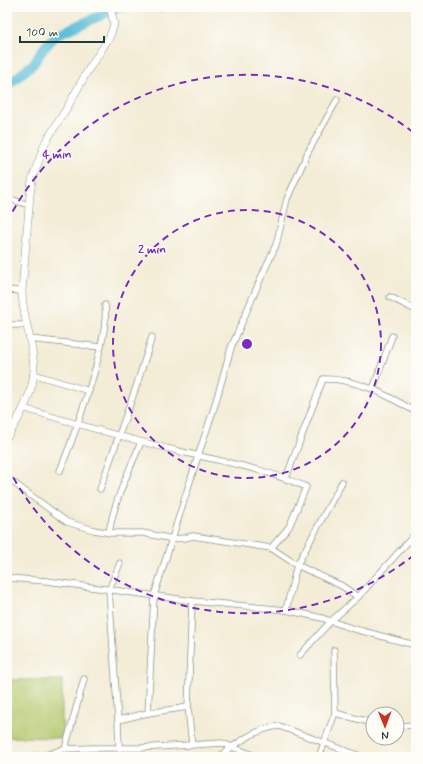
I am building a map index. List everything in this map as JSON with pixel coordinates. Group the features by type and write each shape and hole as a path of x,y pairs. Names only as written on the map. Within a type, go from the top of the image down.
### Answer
{"street":[{"path":"7,437 23,408 32,383 33,374 30,339 22,302 32,180 45,143 110,36 114,24 111,11"},
{"path":"148,713 154,596 214,408 231,348 276,245 287,199 308,152 337,100"},
{"path":"7,198 29,205"},
{"path":"7,290 22,291"},
{"path":"390,297 416,310"},
{"path":"60,471 78,425 101,347 106,313 105,305"},
{"path":"7,325 26,325"},
{"path":"373,389 392,336"},
{"path":"100,489 152,337"},
{"path":"30,339 101,347"},
{"path":"33,374 89,391"},
{"path":"286,478 323,379 337,379 373,389 416,412"},
{"path":"23,408 141,442 286,478 306,487 289,527 272,548"},
{"path":"109,532 118,500 141,442"},
{"path":"7,478 67,522 94,530 109,532 143,533 173,539 194,536 272,548 297,565 342,586 358,597"},
{"path":"286,610 297,565 342,482"},
{"path":"300,655 331,621 358,597 416,533"},
{"path":"119,748 109,590 120,563"},
{"path":"7,578 192,601 286,610 331,621 400,642 416,644"},
{"path":"192,601 188,706 192,745"},
{"path":"319,757 335,713 334,650"},
{"path":"65,749 84,679"},
{"path":"118,720 188,706"},
{"path":"335,713 365,721"},
{"path":"405,726 416,725"},
{"path":"219,757 254,732 269,727 279,726 363,757"},
{"path":"24,757 46,756 65,749 222,744 258,757"}],"green space":[{"path":"7,680 62,680 62,738 7,737"}],"waterway":[{"path":"7,86 33,64 44,48 56,35 120,7"}]}
